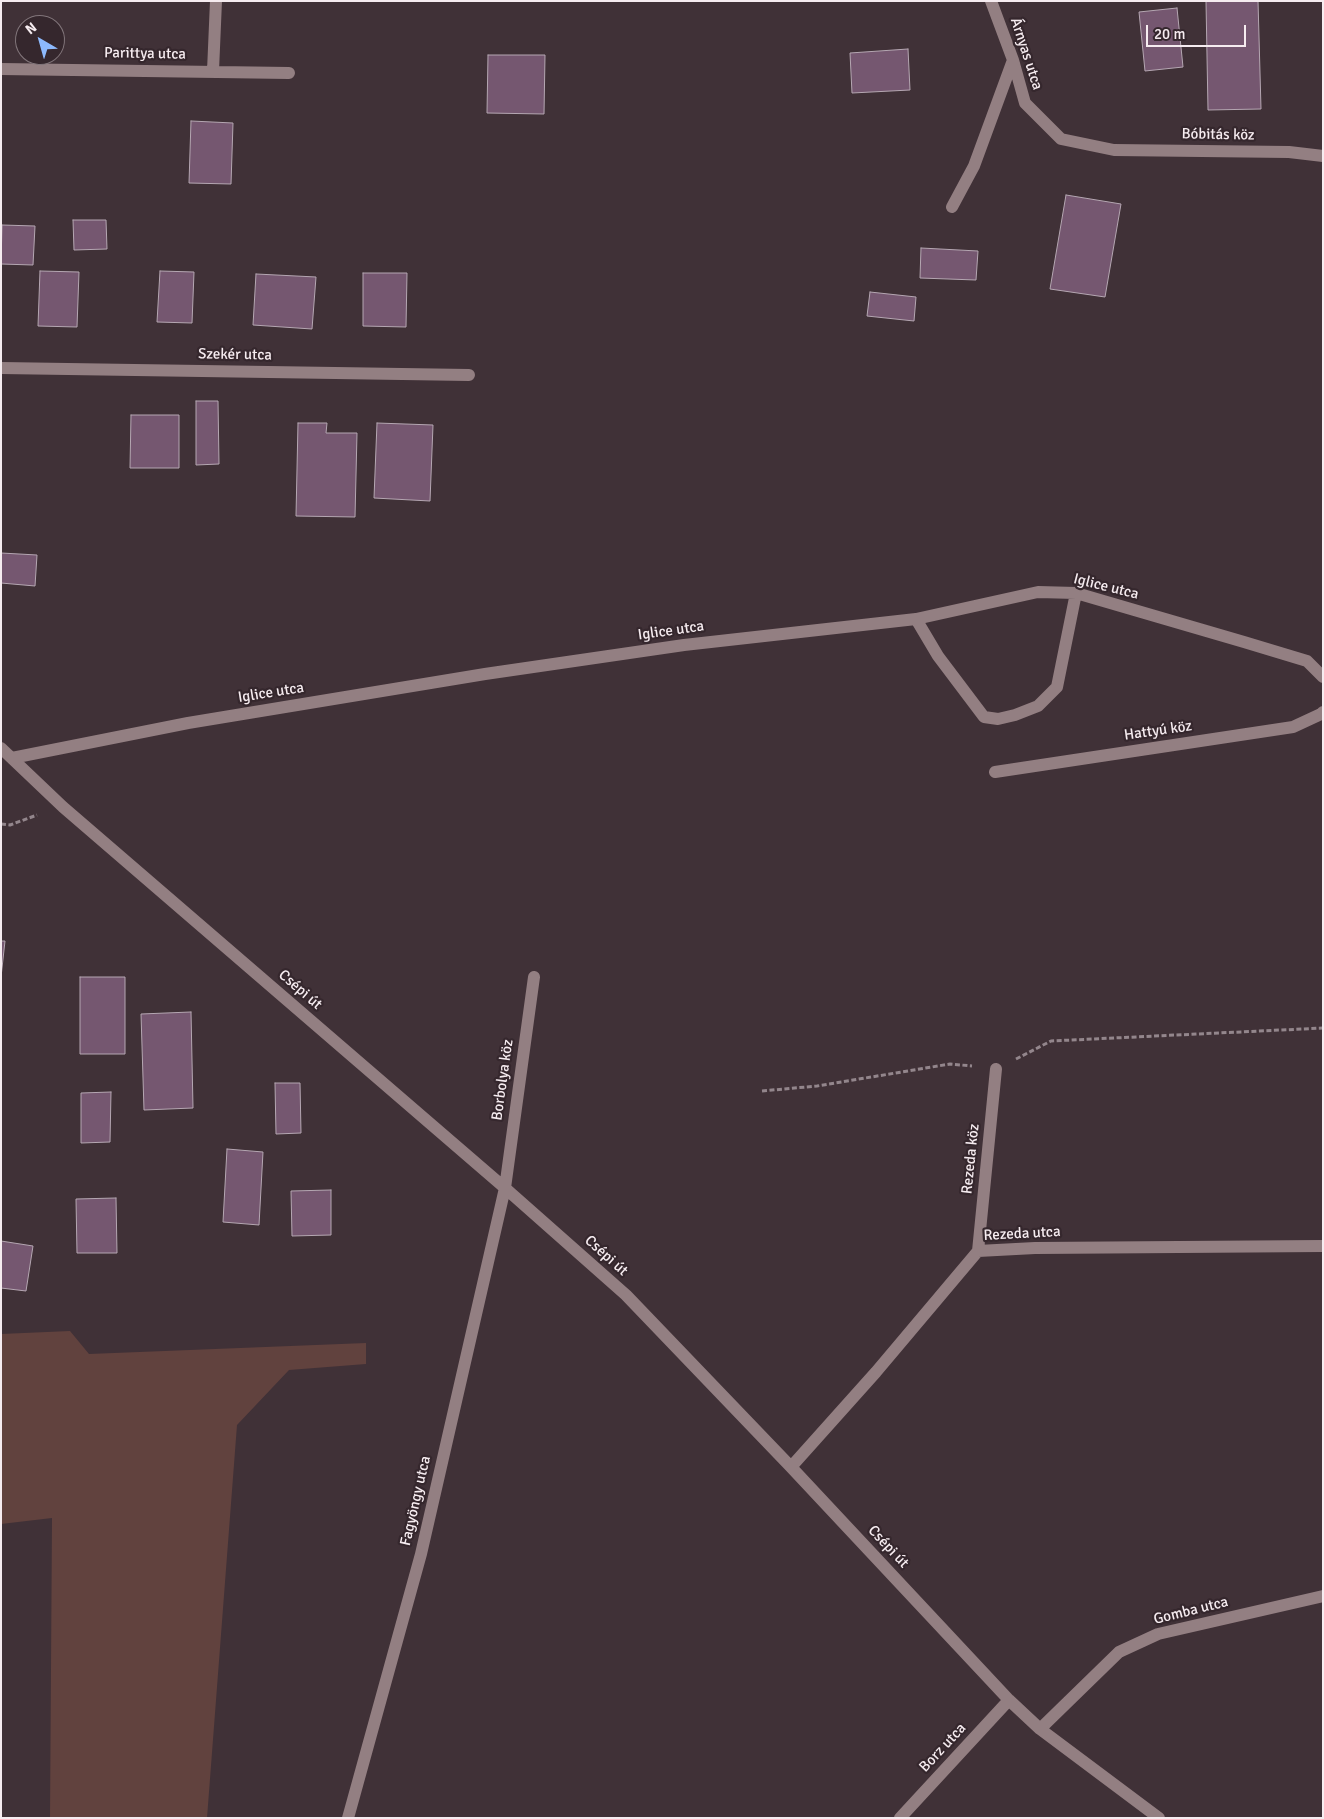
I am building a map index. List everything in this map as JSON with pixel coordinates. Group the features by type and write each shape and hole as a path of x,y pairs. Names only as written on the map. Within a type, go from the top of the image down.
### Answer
{"street":[{"path":"213,71 216,1"},
{"name":"Árnyas utca","path":"991,1 1013,60 1025,102 1061,139 1114,150"},
{"path":"952,207 974,166 1013,60"},
{"name":"Parittya utca","path":"1,69 289,73"},
{"name":"Bóbitás köz","path":"1114,150 1289,152 1323,156"},
{"name":"Szekér utca","path":"1,368 469,375"},
{"name":"Iglice utca","path":"12,758 188,723 485,674 684,645 916,619 1038,592 1076,593 1307,661 1323,677"},
{"path":"916,619 938,656 984,717 998,719 1038,706 1057,687 1076,593"},
{"name":"Hattyú köz","path":"995,772 1293,727 1323,712"},
{"name":"Csépi út","path":"1,748 64,806 505,1188 626,1296 1009,1700 1040,1729 1159,1818"},
{"name":"Borbolya köz","path":"505,1188 534,976"},
{"name":"Rezeda köz","path":"978,1252 996,1069"},
{"name":"Fagyöngy utca","path":"348,1818 421,1554 505,1188"},
{"name":"Rezeda utca","path":"791,1468 978,1252 1035,1248 1323,1246"},
{"name":"Gomba utca","path":"1040,1729 1119,1652 1158,1634 1323,1596"},
{"name":"Borz utca","path":"900,1818 1009,1700"}],"path":[{"path":"1,824 10,824 64,806"},
{"path":"762,1091 817,1086 950,1064 996,1069 1051,1041 1323,1028"}],"shaded area":[{"path":"70,1331 89,1354 366,1343 366,1364 289,1370 237,1425 207,1818 50,1818 52,1518 1,1524 1,1334"}],"building":[{"path":"1206,1 1258,1 1261,109 1208,110"},
{"path":"1177,8 1183,67 1145,71 1139,12"},
{"path":"908,49 910,90 852,93 850,53"},
{"path":"488,55 545,55 544,114 487,113"},
{"path":"191,121 233,123 231,184 189,183"},
{"path":"1066,195 1121,204 1105,297 1050,289"},
{"path":"73,220 106,220 107,249 74,250"},
{"path":"2,225 35,226 33,265 1,264"},
{"path":"921,248 978,251 976,280 920,278"},
{"path":"40,271 79,272 77,327 38,326"},
{"path":"160,271 194,272 192,323 157,322"},
{"path":"363,273 407,273 406,327 363,326"},
{"path":"256,274 316,277 312,329 253,325"},
{"path":"870,292 916,297 914,321 867,316"},
{"path":"196,401 218,401 219,464 196,465"},
{"path":"131,415 179,415 179,468 130,468"},
{"path":"298,423 327,423 326,433 357,433 355,517 296,516"},
{"path":"377,423 433,425 430,501 374,498"},
{"path":"1,553 37,555 35,586 1,583"},
{"path":"1,941 5,941 1,977"},
{"path":"80,977 125,977 125,1054 80,1054"},
{"path":"191,1012 193,1108 144,1110 141,1014"},
{"path":"275,1083 300,1083 301,1133 276,1134"},
{"path":"111,1092 110,1142 81,1143 81,1093"},
{"path":"227,1149 263,1152 259,1225 223,1222"},
{"path":"331,1190 331,1235 292,1236 291,1191"},
{"path":"116,1198 117,1253 77,1253 76,1199"},
{"path":"1,1241 33,1246 26,1291 1,1288"}]}
